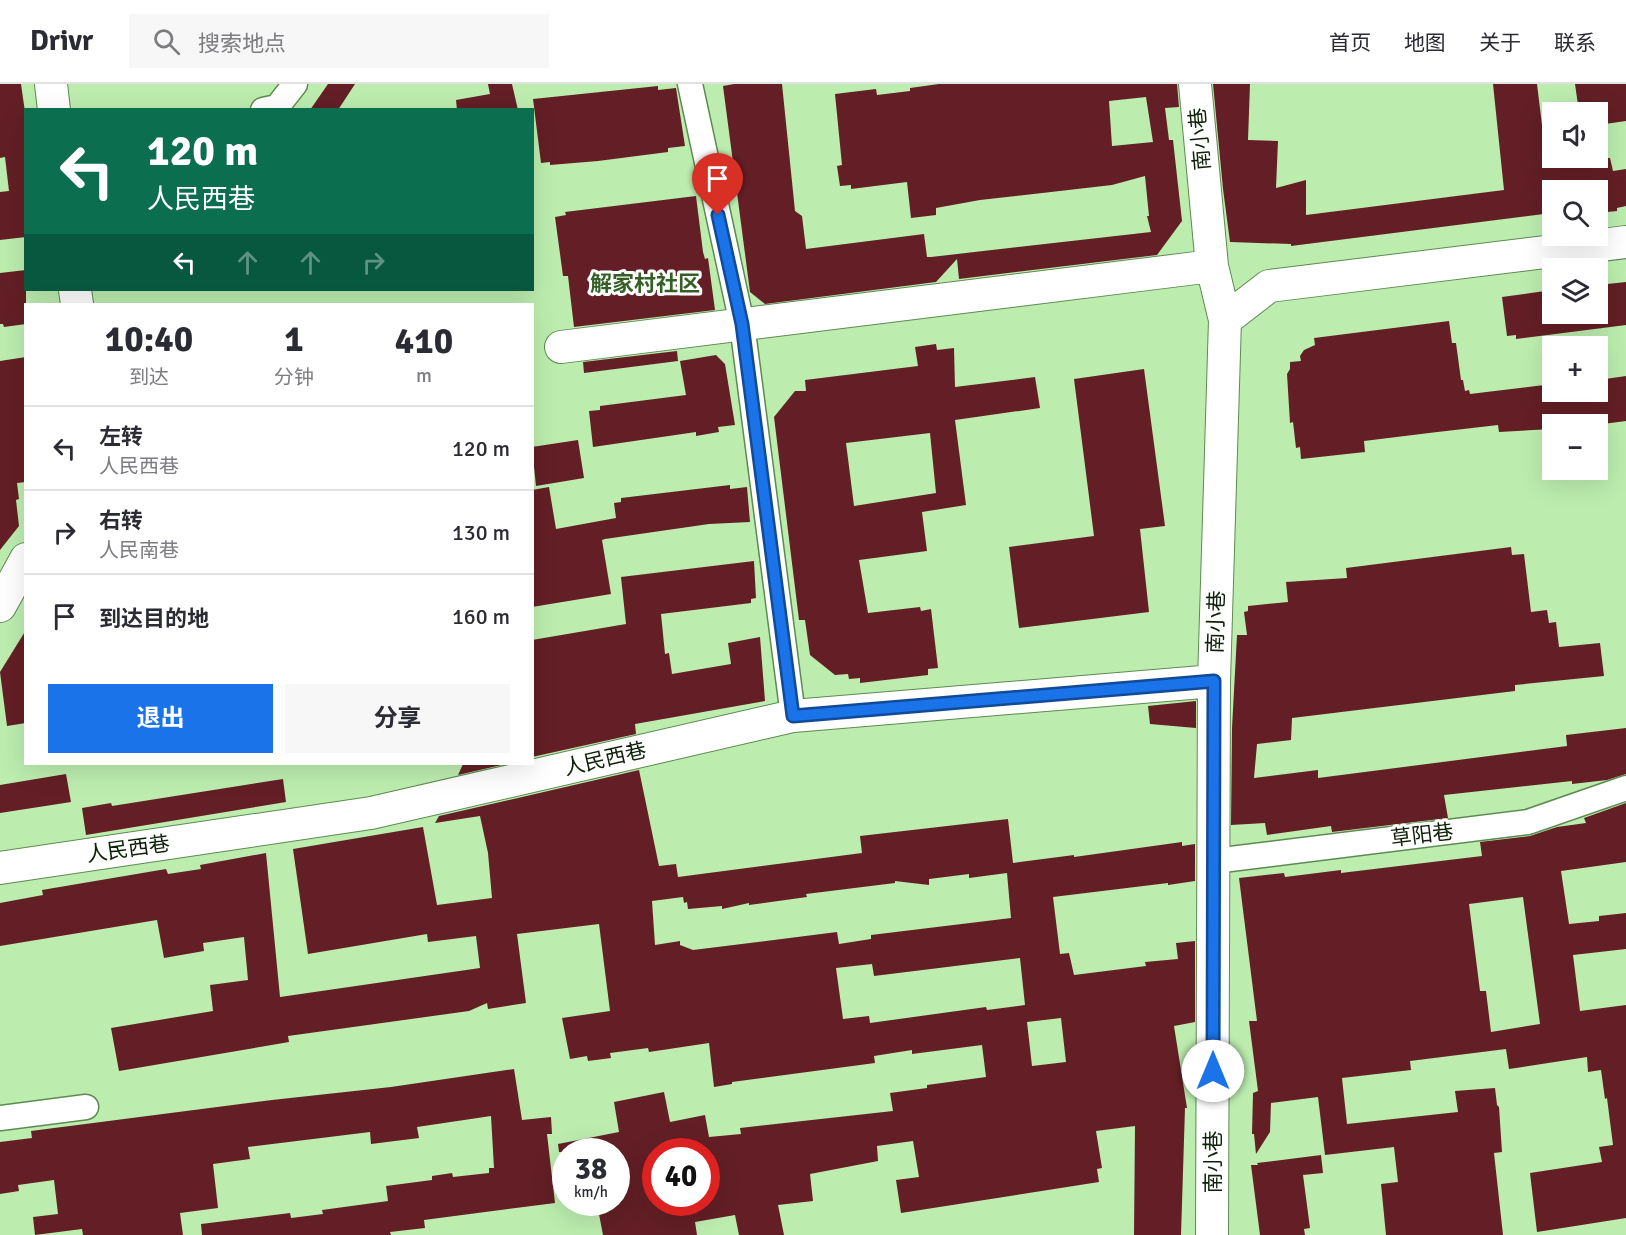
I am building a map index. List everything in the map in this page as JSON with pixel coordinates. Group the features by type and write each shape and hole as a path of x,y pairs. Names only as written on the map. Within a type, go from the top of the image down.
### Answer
{"street":[{"path":"51,84 54,108"},
{"path":"272,108 277,107 295,84"},
{"path":"690,84 742,324 793,716"},
{"name":"南小巷","path":"1195,84 1212,266 1225,320 1214,681 1212,1235"},
{"path":"1225,320 1269,286 1626,242"},
{"path":"561,347 1212,266"},
{"path":"0,606 24,563"},
{"name":"人民西巷","path":"0,868 371,813 793,716 1214,681"},
{"name":"草阳巷","path":"1214,861 1528,822 1626,788"},
{"path":"0,1118 86,1107"}],"building":[{"path":"0,84 21,84 24,108 24,237 0,240 0,192 9,191 5,157 0,158"},
{"path":"328,84 355,84 339,108 311,108"},
{"path":"488,84 512,84 518,108 457,108 456,100 490,94"},
{"path":"782,84 795,211 802,216 806,249 924,234 927,257 931,257 1151,232 1147,216 1149,216 1145,176 1112,185 980,200 936,208 936,215 911,218 907,182 851,189 851,185 840,186 837,166 842,165 835,94 876,89 877,95 910,91 910,88 939,84 1177,84 1179,107 1165,108 1169,140 1173,140 1182,221 1157,255 959,279 957,259 936,282 765,304 750,292 723,86","holes":["1146,97 1153,142 1112,146 1109,101"]},
{"path":"1213,84 1250,84 1248,140 1278,141 1276,188 1306,180 1306,215 1504,190 1493,84 1537,84 1542,125 1542,168 1608,168 1608,158 1610,158 1613,171 1626,169 1626,206 1617,208 1617,211 1608,212 1608,180 1542,180 1542,214 1291,246 1291,244 1230,242"},
{"path":"1575,84 1626,84 1626,121 1608,124 1608,102 1578,102"},
{"path":"658,86 658,90 676,88 685,146 668,148 668,152 598,161 550,165 550,162 541,163 533,99"},
{"path":"696,196 703,252 705,259 708,258 715,310 574,327 568,276 563,276 555,217 566,215 565,212"},
{"path":"24,270 26,303 24,303 24,324 4,327 0,324 0,273"},
{"path":"1626,282 1626,325 1516,339 1516,335 1507,336 1502,297 1542,291 1542,324 1608,324 1608,284"},
{"path":"1449,321 1452,343 1456,343 1461,380 1463,380 1465,391 1469,390 1470,394 1542,385 1542,402 1608,402 1608,379 1626,376 1626,421 1608,423 1608,414 1542,414 1542,430 1499,432 1498,425 1429,433 1364,441 1365,452 1301,459 1300,447 1296,448 1293,422 1290,423 1287,374 1290,362 1301,361 1300,356 1304,350 1315,345 1314,338"},
{"path":"936,344 937,350 954,348 955,387 1035,377 1040,408 955,420 966,505 922,512 927,551 859,560 868,613 920,607 921,611 931,609 938,668 928,669 928,675 860,683 860,678 849,679 848,674 835,675 810,655 805,620 799,620 774,417 795,391 806,391 805,380 918,366 915,347","holes":["930,433 936,493 854,506 846,443"]},
{"path":"677,351 678,361 584,373 583,362"},
{"path":"716,355 725,364 735,425 718,427 719,432 696,436 696,432 593,447 589,411 600,410 600,406 686,395 680,361"},
{"path":"24,357 24,482 17,483 19,499 16,500 19,526 0,550 0,361"},
{"path":"1144,369 1165,526 1140,529 1149,612 1019,628 1009,547 1094,536 1074,379"},
{"path":"578,440 584,478 536,486 534,447"},
{"path":"730,485 730,489 747,487 750,522 709,524 602,540 611,594 534,607 534,490 549,487 556,529 616,518 614,503 621,502 621,498"},
{"path":"1511,547 1512,555 1524,554 1531,612 1547,610 1549,623 1556,622 1559,647 1600,643 1604,676 1515,685 1515,691 1292,718 1291,740 1257,744 1254,778 1318,770 1318,778 1567,746 1566,735 1626,728 1626,774 1607,780 1572,784 1572,781 1444,795 1448,818 1332,832 1331,826 1267,835 1265,823 1231,825 1232,728 1237,635 1247,635 1244,612 1248,611 1248,606 1288,602 1286,582 1347,578 1346,568"},
{"path":"754,561 756,598 751,599 751,603 661,614 665,654 669,653 672,674 731,664 728,643 760,637 765,701 635,724 636,734 534,757 534,640 626,624 621,577"},
{"path":"24,633 24,723 7,726 0,672"},
{"path":"1196,701 1196,728 1150,724 1148,706"},
{"path":"463,765 502,765 458,775"},
{"path":"639,770 659,866 676,864 678,877 862,853 860,836 1008,819 1013,863 1182,842 1182,846 1195,844 1195,881 1053,897 1060,954 1069,953 1074,975 1146,966 1145,962 1178,959 1176,943 1195,941 1195,1022 1174,1026 1187,1108 1185,1108 1181,1235 1134,1235 1135,1126 1096,1131 1102,1168 1097,1169 1099,1182 901,1213 896,1180 919,1177 913,1141 877,1146 878,1161 810,1174 813,1201 778,1205 784,1235 739,1235 735,1215 695,1222 697,1235 603,1235 599,1216 630,1216 630,1138 588,1138 619,1132 614,1102 664,1092 670,1122 705,1115 709,1137 741,1134 740,1128 893,1111 890,1093 927,1088 927,1085 986,1077 982,1045 912,1054 912,1050 874,1056 875,1063 732,1082 732,1084 714,1087 709,1043 649,1052 648,1048 610,1053 611,1058 588,1061 587,1056 570,1059 562,1018 610,1011 599,924 517,934 526,1003 488,1009 487,1003 469,1011 288,1036 289,1042 119,1071 111,1028 213,1011 210,985 248,980 244,937 203,943 204,951 164,958 157,920 0,946 0,903 43,895 42,890 166,869 168,874 201,869 200,865 266,853 280,997 480,968 476,936 428,942 427,934 308,954 293,849 423,827 437,905 492,898 488,853 480,816 435,823 439,816","holes":["1007,873 1011,918 871,935 871,939 839,944 837,932 693,950 680,945 680,941 655,945 652,901 683,897 688,909 722,906 722,909 749,903 749,905 807,897 806,894 895,883 895,881 929,885 929,879 969,874 969,878","1020,958 1025,1005 987,1010 986,1007 870,1023 869,1016 843,1019 836,968 872,964 874,976","1061,1018 1066,1062 1032,1066 1027,1022"]},
{"path":"66,774 71,802 0,813 0,785"},
{"path":"283,779 286,802 86,835 82,808 111,803 112,806"},
{"path":"1626,803 1626,862 1561,871 1569,924 1599,921 1599,916 1626,913 1626,949 1573,955 1580,1011 1626,1005 1626,1218 1537,1232 1530,1173 1602,1162 1599,1147 1613,1145 1601,1070 1588,1072 1587,1057 1509,1069 1506,1049 1410,1061 1411,1070 1342,1078 1347,1124 1458,1112 1455,1091 1495,1088 1499,1107 1502,1152 1494,1153 1503,1235 1386,1235 1381,1184 1398,1182 1394,1147 1325,1155 1318,1097 1271,1103 1270,1132 1256,1154 1254,1134 1252,1134 1253,1093 1258,1091 1249,1021 1257,1021 1239,878 1284,873 1285,877 1341,870 1341,873 1482,856 1480,842 1530,836 1557,827 1586,823 1584,818","holes":["1523,897 1540,1024 1491,1032 1486,991 1480,991 1469,904"]},
{"path":"514,1069 522,1120 551,1117 552,1134 547,1134 552,1177 552,1203 424,1220 425,1228 390,1232 391,1235 202,1235 201,1224 290,1213 291,1218 323,1214 322,1210 388,1201 386,1186 432,1180 432,1176 452,1173 453,1177 489,1173 489,1168 494,1168 491,1116 417,1127 419,1138 371,1144 370,1132 248,1147 250,1159 213,1164 218,1208 180,1213 183,1235 83,1235 82,1229 35,1235 33,1217 58,1214 54,1180 18,1185 19,1191 0,1194 0,1142 32,1138 31,1131 391,1087"},
{"path":"1321,1155 1323,1173 1303,1175 1310,1228 1304,1229 1305,1235 1260,1235 1251,1165"}],"district":[{"name":"解家村社区","path":"645,283"}],"route":[{"path":"718,215 742,324 793,716 1214,681 1213,1071"}]}
